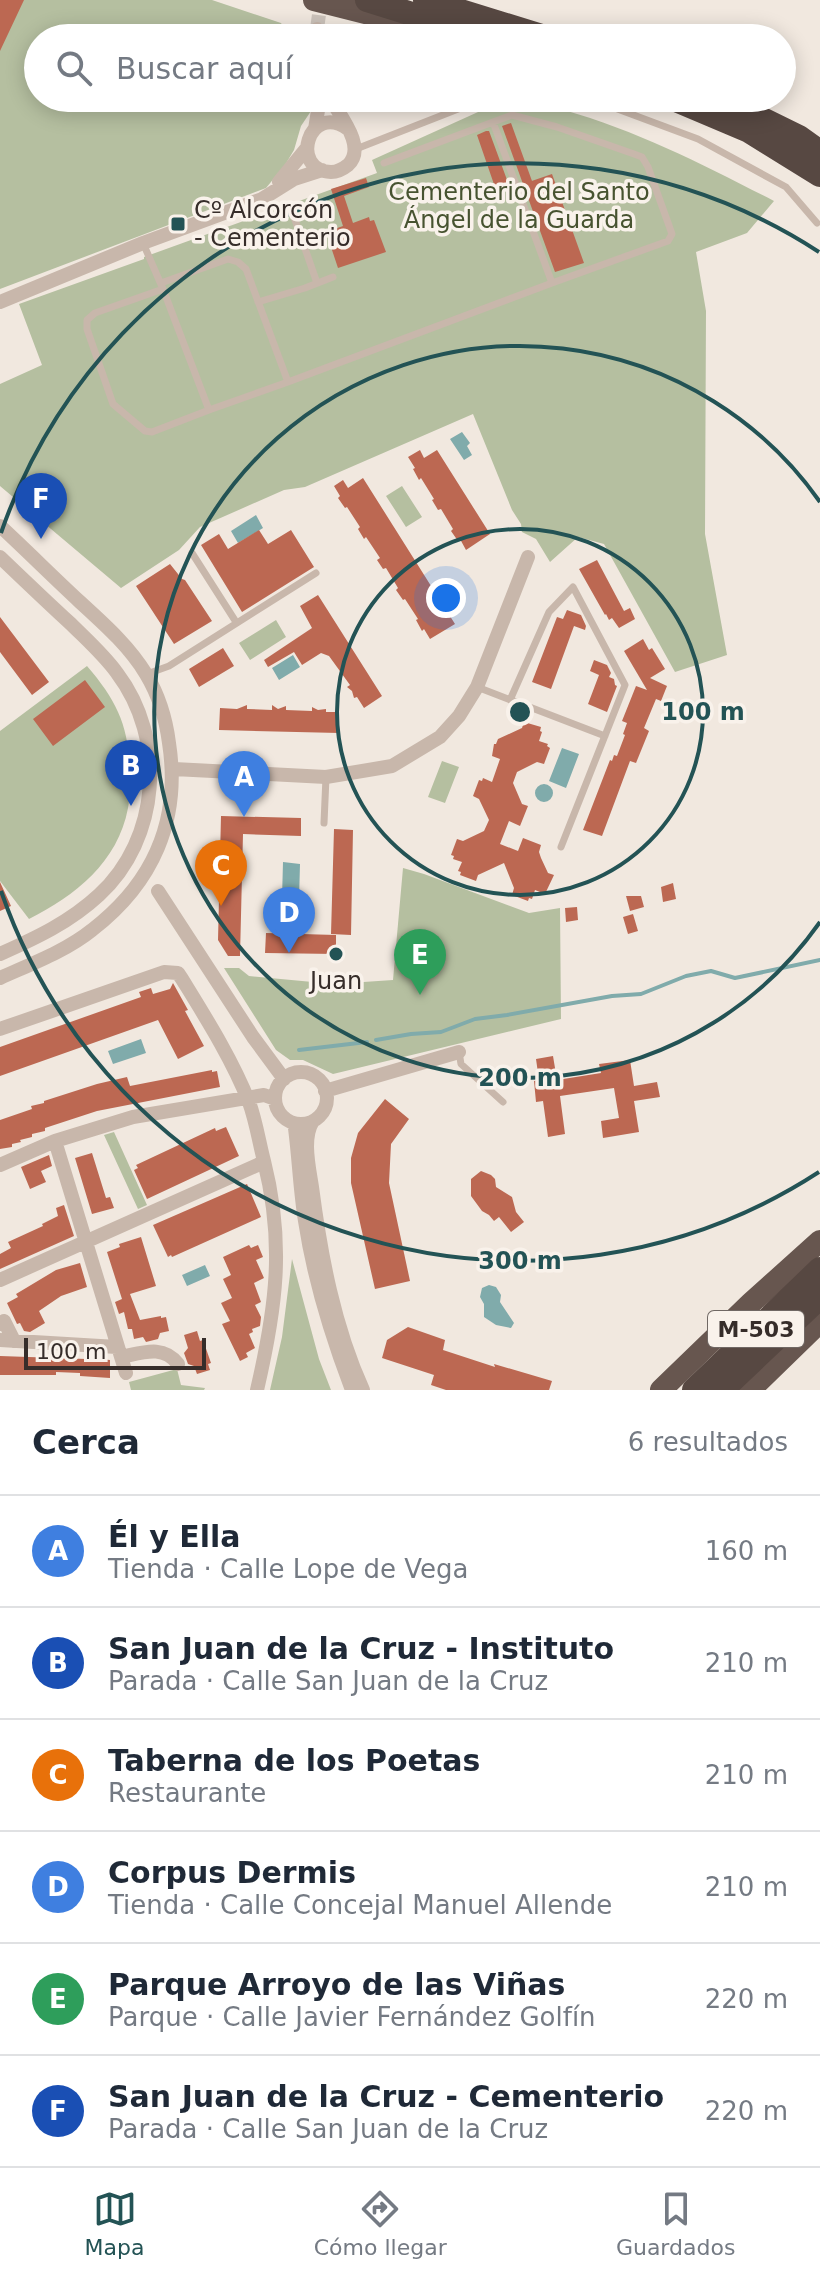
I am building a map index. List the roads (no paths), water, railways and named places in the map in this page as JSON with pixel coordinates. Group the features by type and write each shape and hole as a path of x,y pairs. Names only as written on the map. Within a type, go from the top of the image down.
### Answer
{"highway":[{"path":"314,0 408,24"},
{"path":"367,0 444,24"},
{"path":"425,0 503,24"},
{"path":"468,0 525,24"},
{"path":"704,112 749,131 820,175"},
{"path":"748,112 799,137 820,152"},
{"path":"661,1390 820,1241"},
{"name":"M-503","path":"694,1390 820,1269"},
{"name":"M-503","path":"722,1390 820,1297"},
{"path":"750,1390 815,1327"},
{"name":"M-503","path":"759,1390 815,1327"}],"street":[{"path":"262,199 289,172 306,149 315,129 318,112"},
{"path":"0,302 143,243 262,199 294,179 322,170 333,172 346,167 356,149 352,135 338,112"},
{"path":"315,129 328,123 348,129"},
{"path":"306,149 312,162 322,170"},
{"path":"0,526 125,645 147,674 160,703 167,730 164,761 170,805 151,864 123,903 89,933 0,978"},
{"path":"0,557 95,647 118,673 135,702 146,736 164,761 326,777 392,766 440,737 459,716 477,687 528,557"},
{"path":"0,954 45,934 74,916 110,884 137,843 151,780 164,761"},
{"path":"151,864 158,891 233,1008 284,1079"},
{"path":"138,885 147,884 158,891"},
{"path":"0,1029 164,972 178,973 215,1034 247,1099 270,1181 277,1264 273,1317 257,1390"},
{"path":"325,1091 459,1052"},
{"path":"313,1121 293,1123 280,1113 275,1099 284,1079 297,1073 309,1074 319,1080 325,1091 324,1108 308,1132 308,1152 323,1260 349,1356 363,1390"},
{"path":"0,1165 55,1141 133,1117 268,1095 275,1099"},
{"path":"293,1123 305,1220 317,1281 333,1341 352,1390"},
{"path":"55,1141 126,1373"},
{"path":"0,1280 264,1162"},
{"path":"317,1281 319,1317 343,1390"},
{"path":"0,1324 4,1321 7,1340 119,1352 158,1351 172,1356 178,1364"}],"lane":[{"path":"356,149 450,112"},
{"path":"626,112 698,139 786,187 817,223"},
{"path":"288,382 246,269 238,262 228,259 95,313 87,320 87,329 113,404 145,431 152,432 209,410 288,382 552,283 668,241 672,234 642,157 557,127 512,115 384,163"},
{"path":"493,122 552,283"},
{"path":"293,214 317,283"},
{"path":"143,243 209,410"},
{"path":"258,302 333,277"},
{"path":"192,553 236,622"},
{"path":"147,674 169,666 316,573"},
{"path":"510,700 549,612 573,587 625,685 561,847"},
{"path":"477,687 605,736"},
{"path":"151,780 162,784 164,761"},
{"path":"324,823 326,777"},
{"path":"459,1052 461,1064 503,1102"}],"water":[{"path":"462,432 470,443 467,446 472,455 464,460 450,439"},
{"path":"256,515 263,528 238,543 231,531"},
{"path":"293,655 300,667 279,680 272,668"},
{"path":"562,748 579,754 566,788 549,781"},
{"path":"544,784 553,793 544,802 535,793"},
{"path":"283,862 300,864 299,900 282,898"},
{"path":"141,1039 146,1053 113,1064 108,1051"},
{"path":"205,1265 210,1276 187,1286 182,1275"},
{"path":"489,1285 496,1287 501,1295 500,1302 514,1323 511,1328 496,1325 484,1317 484,1304 480,1297 482,1288"}],"waterway":[{"path":"376,1040 441,1032 475,1019 641,994 686,976 711,971 735,978 820,960"},
{"path":"299,1050 367,1042"}],"tunnel":[{"path":"318,24 321,0"}],"place":[{"name":"Cº Alcorcón - Cementerio","path":"178,224"},
{"name":"San Juan de la Cruz - Cementerio","path":"41,539"},
{"name":"San Juan de la Cruz - Instituto","path":"131,806"},
{"name":"Él y Ella","path":"244,817"},
{"name":"Taberna de los Poetas","path":"221,906"},
{"name":"Corpus Dermis","path":"289,953"},
{"name":"Juan","path":"336,954"},
{"name":"Parque Arroyo de las Viñas","path":"420,995"}],"park label":[{"name":"Cementerio del Santo Ángel de la Guarda","path":"519,206"}]}
